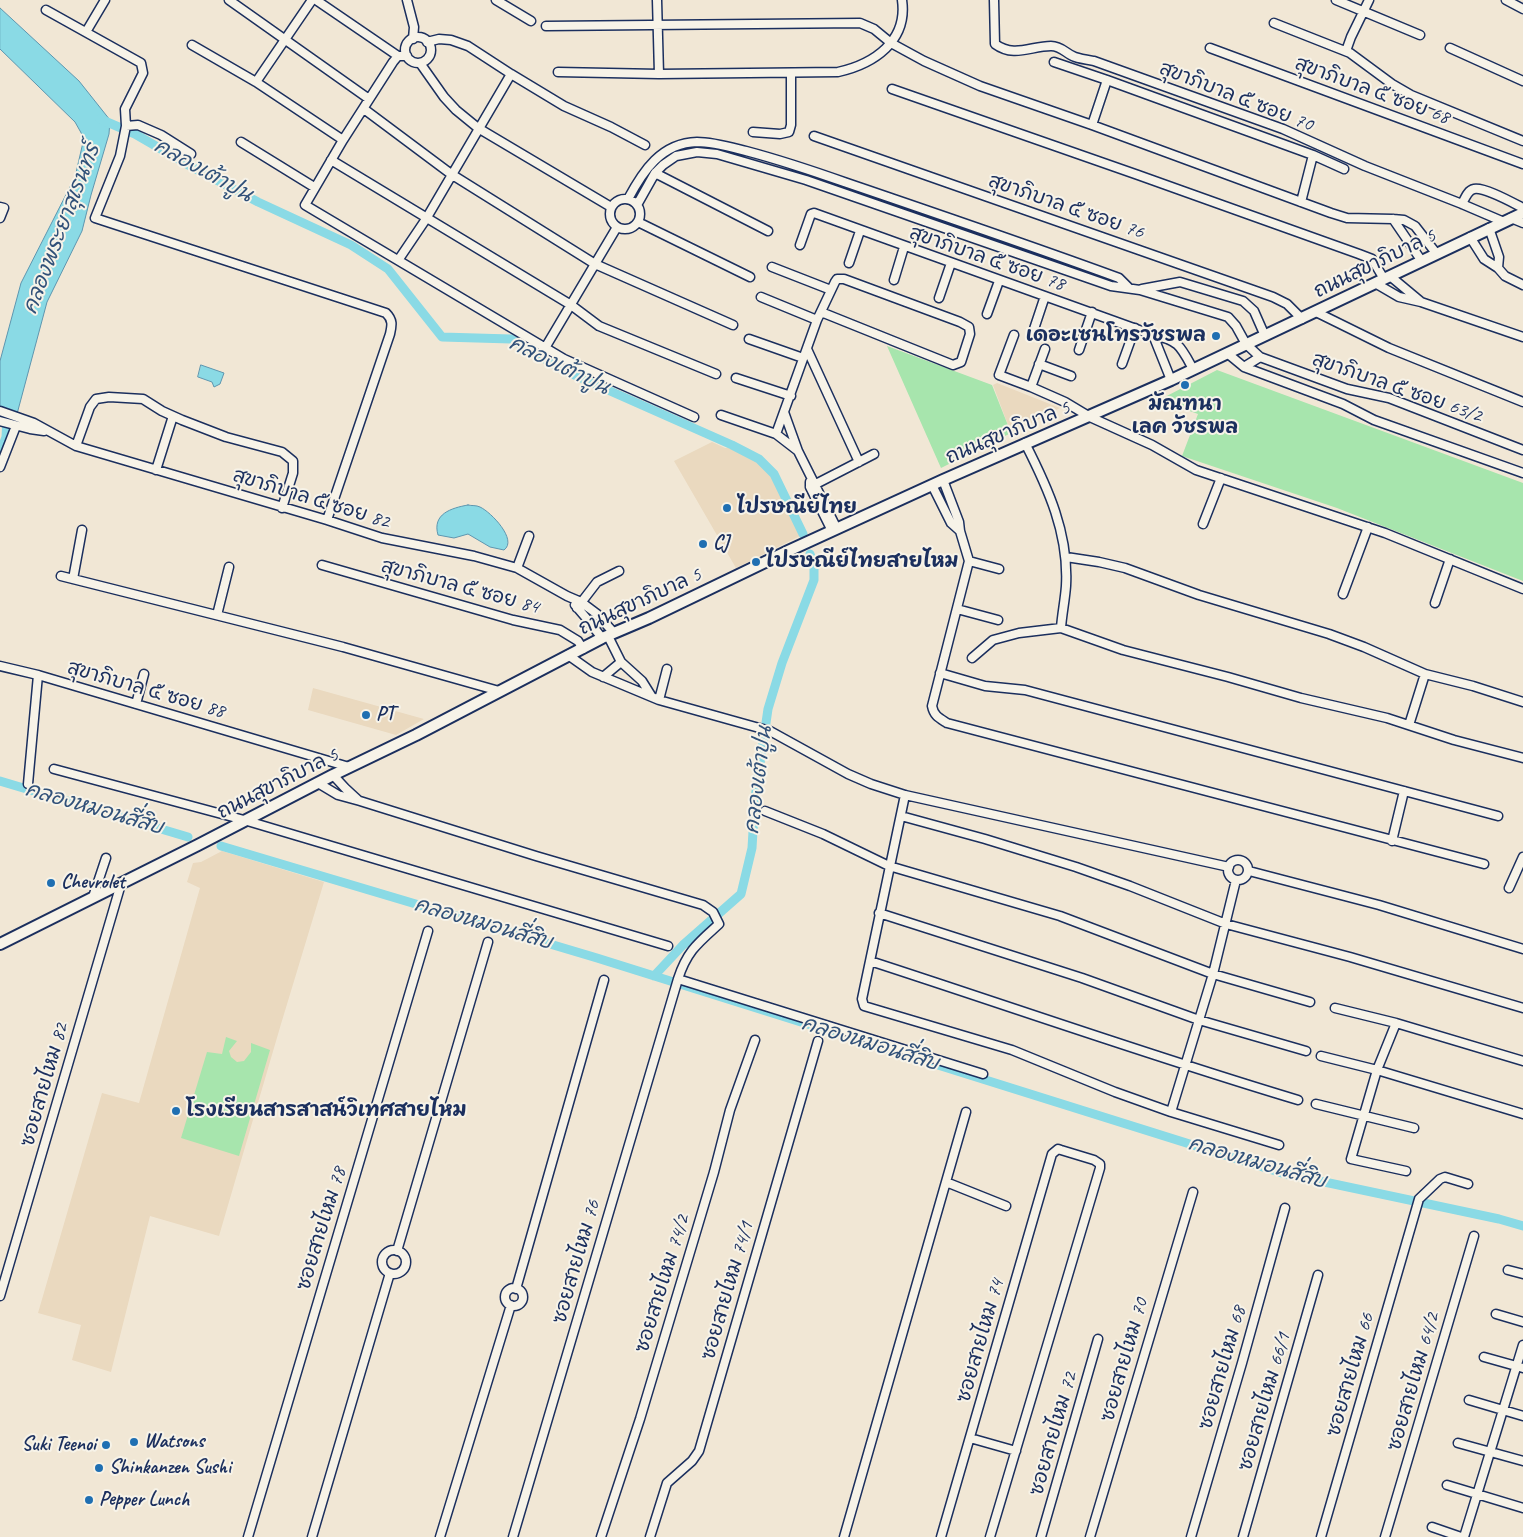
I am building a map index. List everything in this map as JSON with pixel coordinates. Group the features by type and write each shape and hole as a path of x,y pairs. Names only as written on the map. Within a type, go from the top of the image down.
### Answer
{"main road":[{"name":"ถนนสุขาภิบาล 5","path":"0,945 333,775 416,735 568,655 932,485 1171,380 1523,213"}],"street":[{"path":"86,32 105,0"},
{"path":"228,0 369,99"},
{"path":"256,82 314,0 403,56 420,63 450,104 478,128 611,207"},
{"path":"407,0 414,27 413,39"},
{"path":"496,0 531,21"},
{"path":"658,0 658,74"},
{"path":"558,72 658,74 838,72 852,69 874,59 891,44 902,21 902,0"},
{"name":"สุขาภิบาล ๕ ซอย 70","path":"994,0 995,44 998,46 1015,51 1051,46 1062,48 1074,56 1094,61 1283,129 1365,166 1462,204 1507,220 1523,223"},
{"path":"1336,0 1420,35"},
{"path":"1346,51 1369,0"},
{"path":"1506,0 1523,9"},
{"path":"46,10 141,63 143,73 125,110 125,130 120,156 95,218 386,313 390,318 392,324 390,334 328,520"},
{"path":"546,26 860,23 874,28 891,44 980,86 1347,218 1393,218 1404,220 1415,226 1436,253"},
{"path":"1274,23 1346,51 1371,67 1392,84 1411,95 1523,140"},
{"path":"420,63 429,56 431,49 427,42 421,38 410,41 403,56 369,99 305,204 545,348 580,366 694,416"},
{"path":"427,42 439,38 468,46 564,106 645,145"},
{"path":"192,46 256,82 343,140"},
{"name":"สุขาภิบาล ๕ ซอย 68","path":"1210,48 1523,164"},
{"path":"1450,48 1523,81"},
{"path":"1054,62 1313,155 1344,169"},
{"path":"754,132 780,134 789,132 791,125 791,73"},
{"path":"399,259 426,219 511,74"},
{"path":"1092,125 1107,80"},
{"path":"892,89 1372,259 1383,280 1399,297 1421,302 1523,336"},
{"path":"364,109 451,174 595,264 733,325"},
{"path":"125,130 138,125 161,134 191,154"},
{"name":"สุขาภิบาล ๕ ซอย 76","path":"814,136 1273,297 1287,304 1302,319"},
{"path":"241,142 314,187"},
{"path":"628,199 647,168 669,150 696,142 714,144 766,156 969,225 1119,278 1128,288"},
{"path":"637,205 655,173 676,156 697,152 717,154 806,180 1111,286 1140,290 1228,316 1246,344 1260,357 1244,367"},
{"path":"1301,202 1313,155"},
{"path":"759,166 766,156"},
{"path":"331,160 571,305 598,326 716,374"},
{"path":"655,173 768,231"},
{"path":"1462,204 1469,192 1474,188 1482,189 1523,208"},
{"path":"628,199 637,205 640,215 638,222 626,229 617,227 611,220 611,207 618,200 628,199"},
{"path":"0,207 4,208 0,218"},
{"name":"สุขาภิบาล ๕ ซอย 78","path":"800,245 810,214 814,213 998,281 1092,312 1153,336 1173,340 1185,354 1193,369"},
{"path":"1393,218 1421,260"},
{"path":"638,222 750,277"},
{"path":"965,236 969,225"},
{"path":"545,348 617,227"},
{"path":"1489,228 1499,257 1498,268"},
{"path":"849,263 860,231"},
{"path":"1470,237 1484,259 1498,268 1504,276 1523,285"},
{"path":"894,280 904,247"},
{"path":"939,298 951,263"},
{"path":"772,268 831,290"},
{"path":"776,434 817,320 837,279 844,279 966,324 969,327 970,334 961,362 958,365 947,364 821,312"},
{"path":"1383,280 1421,302"},
{"path":"986,314 998,281"},
{"path":"1140,290 1180,282 1242,301 1254,311 1265,336"},
{"path":"1033,332 1045,296"},
{"path":"760,297 817,320"},
{"path":"1079,350 1092,312"},
{"path":"1316,312 1397,352 1523,402"},
{"path":"1122,364 1135,328"},
{"path":"1014,335 1000,375 1065,402 1152,445 1196,470 1368,527 1523,589"},
{"path":"1153,336 1171,380"},
{"path":"749,339 804,358"},
{"path":"808,348 859,462"},
{"path":"1031,388 1045,349"},
{"path":"1227,354 1244,367 1343,404 1374,420 1523,473"},
{"name":"สุขาภิบาล ๕ ซอย 63/2","path":"1260,357 1348,389 1389,398 1523,450"},
{"path":"1039,364 1071,376"},
{"path":"736,378 790,396"},
{"path":"1343,404 1348,389"},
{"path":"76,446 90,406 96,399 109,397 142,399 173,416 226,437 282,452 288,456 293,461 293,473 282,508"},
{"name":"สุขาภิบาล ๕ ซอย 82","path":"0,411 34,423 45,431 76,446 328,520 382,538 474,556 517,568 568,596 608,636"},
{"path":"784,412 798,451 835,530"},
{"path":"721,415 776,434 798,451"},
{"path":"156,470 173,416"},
{"name":"สุขาภิบาล ๕ ซอย 82","path":"0,421 30,430 45,431"},
{"path":"0,467 15,426"},
{"path":"1025,443 1052,501 1061,530 1066,557 1066,587 1061,628"},
{"path":"812,483 874,454"},
{"path":"1203,524 1221,478"},
{"path":"943,480 958,517 969,561 932,706 935,715 947,722 1484,864"},
{"path":"932,485 951,523 960,531"},
{"path":"1343,594 1368,527"},
{"path":"73,578 82,530"},
{"path":"517,568 529,536"},
{"path":"1066,557 1125,568 1199,595 1329,634 1425,674 1474,686 1523,702"},
{"path":"1435,603 1450,559"},
{"path":"969,561 999,569"},
{"name":"สุขาภิบาล ๕ ซอย 84","path":"322,565 513,620 560,630 578,640 583,648"},
{"path":"217,615 229,567"},
{"path":"579,605 597,582 619,571"},
{"path":"61,576 343,647 499,690"},
{"name":"สุขาภิบาล ๕ ซอย 82","path":"579,605 597,614 608,636"},
{"path":"957,609 998,620"},
{"path":"972,658 993,640 1019,633 1061,628 1123,650 1408,725 1437,736 1523,758"},
{"path":"608,636 621,662 642,681 656,699"},
{"path":"568,655 592,672 603,677 656,699 766,730 848,774 905,795 1228,867"},
{"path":"603,677 621,662"},
{"path":"0,666 38,675"},
{"path":"656,699 667,669"},
{"path":"940,673 985,686 1025,690 1498,816"},
{"path":"136,704 144,674"},
{"path":"1408,725 1425,674"},
{"name":"สุขาภิบาล ๕ ซอย 88","path":"28,784 38,675 349,767"},
{"path":"54,768 244,820 668,946"},
{"path":"333,775 360,801"},
{"path":"318,783 338,795 360,801"},
{"path":"1392,841 1404,791"},
{"path":"905,795 862,999 864,1006 1012,1050 1115,1092 1171,1112 1279,1145"},
{"name":"ซอยสายไหม 76","path":"360,801 536,856 703,905 713,912 719,924 692,948 686,957 677,980 513,1537"},
{"path":"765,812 823,834 889,866 1060,916 1213,974 1310,1002"},
{"path":"901,816 1076,867 1226,924 1523,1008"},
{"path":"1509,888 1523,857"},
{"path":"93,897 106,858"},
{"path":"1228,867 1233,861 1240,860 1246,864 1249,871"},
{"path":"1228,867 1230,876 1236,880 1243,879 1249,871"},
{"path":"1249,871 1380,905 1523,949"},
{"path":"1171,1112 1213,974 1236,880"},
{"name":"ซอยสายไหม 82","path":"0,1296 3,1273 121,884"},
{"path":"879,913 1064,972 1199,1020 1306,1051"},
{"name":"ซอยสายไหม 78","path":"248,1537 428,930"},
{"path":"397,1251 488,942"},
{"path":"870,961 1025,1011 1184,1066 1298,1100"},
{"path":"516,1288 604,980"},
{"path":"677,980 983,1074"},
{"path":"1335,1008 1396,1023 1523,1061"},
{"path":"1396,1023 1377,1070 1351,1159 1406,1171"},
{"name":"ซอยสายไหม 74/2","path":"601,1537 640,1419 714,1172 730,1110 755,1040"},
{"name":"ซอยสายไหม 74/1","path":"650,1537 667,1483 692,1461 699,1451 818,1042"},
{"path":"1321,1056 1377,1070 1523,1114"},
{"path":"1316,1104 1414,1128"},
{"path":"844,1537 966,1112"},
{"name":"ซอยสายไหม 74","path":"941,1537 1052,1154 1058,1149 1098,1161 1100,1168 1016,1451"},
{"name":"ซอยสายไหม 66","path":"1320,1537 1419,1199 1445,1177 1468,1184"},
{"path":"946,1182 1006,1206"},
{"name":"ซอยสายไหม 70","path":"1090,1537 1193,1192"},
{"name":"ซอยสายไหม 68","path":"1191,1537 1285,1208"},
{"name":"ซอยสายไหม 64/2","path":"1385,1537 1474,1236"},
{"path":"397,1251 405,1257 406,1264 402,1271 394,1274 384,1269 383,1257 388,1252 397,1251"},
{"path":"1508,1270 1523,1274"},
{"path":"312,1537 390,1273"},
{"name":"ซอยสายไหม 66/1","path":"1243,1537 1318,1276"},
{"path":"516,1288 521,1293 522,1299 518,1304 511,1305 506,1301 505,1294 510,1289 516,1288"},
{"path":"440,1537 511,1305"},
{"path":"1496,1314 1523,1322"},
{"name":"ซอยสายไหม 72","path":"1041,1537 1098,1339"},
{"path":"1432,1527 1463,1537 1520,1367 1523,1345"},
{"path":"1484,1357 1520,1367"},
{"path":"1469,1400 1523,1416"},
{"path":"970,1438 1016,1451 990,1537"},
{"path":"1458,1443 1523,1461"},
{"path":"1447,1485 1523,1508"}],"shaded area":[{"path":"997,383 1060,408 1011,433 993,385"},
{"path":"712,442 725,448 735,447 758,461 770,474 802,535 736,568 674,461"},
{"name":"PT","path":"313,688 424,719 396,735 308,710"},
{"name":"โรงเรียนสารสาสน์วิเทศสายไหม","path":"222,851 324,882 219,1236 150,1216 111,1372 72,1360 81,1325 38,1313 102,1093 139,1103 200,888 187,882 193,863 201,862"}],"green space":[{"path":"887,346 992,385 1011,433 941,468"},
{"path":"1217,370 1523,483 1523,581 1337,508 1182,456 1198,414 1159,400"},
{"path":"226,1037 237,1041 229,1051 231,1057 237,1062 244,1061 251,1052 251,1043 270,1050 239,1156 181,1138 207,1052 222,1054"}],"water":[{"name":"คลองพระยาสุเรนทร์","path":"0,8 79,81 110,120 109,134 82,231 47,302 17,414 0,426 0,361 21,283 75,177 84,138 75,122 0,49"},
{"path":"201,365 224,373 220,384 214,387 212,382 198,377"},
{"path":"468,505 478,506 496,520 508,540 504,550 490,547 468,534 454,538 438,535 438,522 444,513"}],"waterway":[{"name":"คลองเต้าปูน","path":"100,119 135,134 258,202 351,245 388,269 442,337 511,339 565,371 732,445 759,459 774,474 803,534"},
{"path":"0,453 6,437 7,417"},
{"name":"คลองเต้าปูน","path":"654,976 683,945 741,894 752,848 755,798 768,709 782,663 814,580 814,565 810,554"},
{"name":"คลองหมอนสี่สิบ","path":"0,781 188,837"},
{"name":"คลองหมอนสี่สิบ","path":"221,846 597,958 1282,1173 1499,1219 1523,1226"}],"place":[{"name":"เดอะเซนโทรวัชรพล","path":"1216,336"},
{"name":"มัณฑนา เลค วัชรพล","path":"1185,385"},
{"name":"ไปรษณีย์ไทย","path":"727,508"},
{"name":"CJ","path":"703,544"},
{"name":"ไปรษณีย์ไทยสายไหม","path":"756,562"},
{"name":"PT","path":"366,715"},
{"name":"Chevrolet","path":"51,883"},
{"name":"โรงเรียนสารสาสน์วิเทศสายไหม","path":"176,1111"},
{"name":"Watsons","path":"134,1442"},
{"name":"Suki Teenoi","path":"106,1445"},
{"name":"Shinkanzen Sushi","path":"99,1468"},
{"name":"Pepper Lunch","path":"89,1500"}]}
